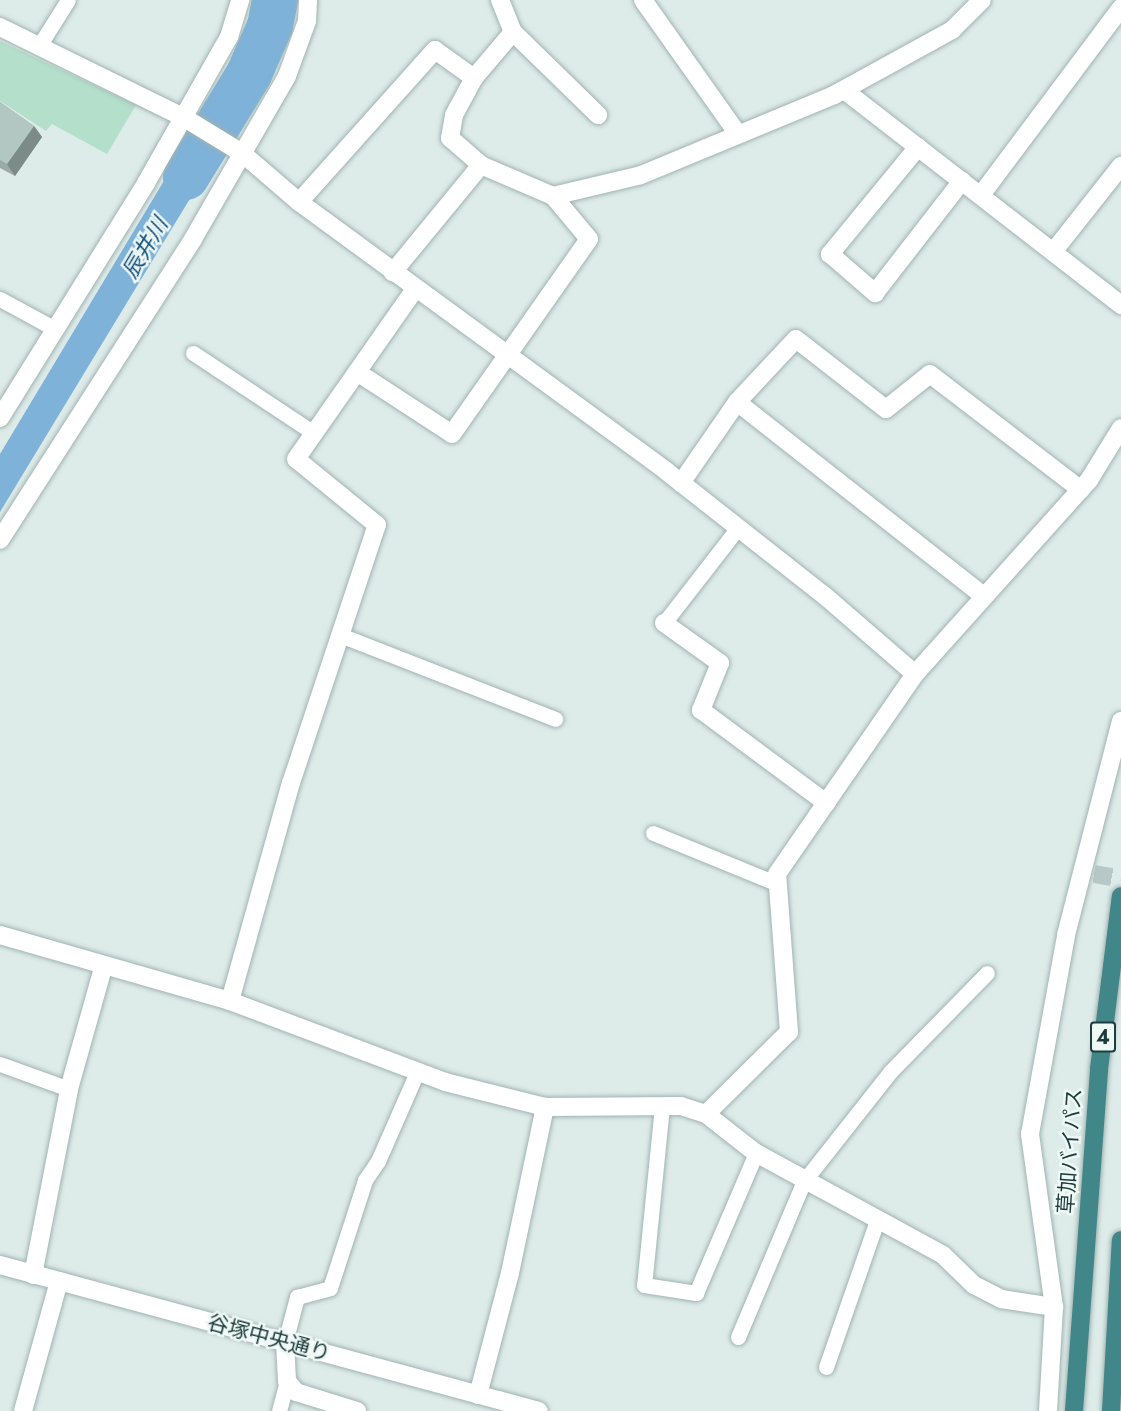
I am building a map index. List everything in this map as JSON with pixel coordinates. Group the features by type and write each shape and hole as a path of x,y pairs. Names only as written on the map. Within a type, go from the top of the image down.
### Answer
{"highway":[{"name":"草加バイパス","path":"1074,1411 1100,1058 1121,896"},
{"path":"1111,1411 1121,1240"}],"street":[{"path":"0,418 186,119 229,37 240,0"},
{"path":"0,540 193,239 237,151 287,76 307,21 308,0"},
{"path":"500,0 513,32 598,115"},
{"path":"643,0 738,134"},
{"path":"553,196 641,175 844,90 952,30 982,0"},
{"path":"981,195 1121,8"},
{"path":"0,27 186,119 237,151 299,202 415,289 681,483 825,596 915,674"},
{"path":"357,372 452,434 589,239 553,196 481,165 450,138 454,115 474,78 513,32"},
{"path":"299,202 435,50 474,78"},
{"path":"844,90 1121,305"},
{"path":"918,147 830,254 875,293 962,181"},
{"path":"393,272 481,165"},
{"path":"1053,252 1121,166"},
{"path":"230,1001 291,783 377,525 296,459 415,289"},
{"path":"681,483 737,402 796,339 886,409 930,374 1081,490"},
{"path":"737,402 982,595"},
{"path":"706,1114 789,1032 777,874 915,674 982,595 1081,490 1121,428"},
{"path":"664,623 720,663 701,710 826,803"},
{"path":"1048,1411 1054,1307 1030,1134 1040,1061 1088,872 1121,721"},
{"path":"0,935 103,968 230,1001 417,1072 545,1107 662,1106 706,1114 756,1153 943,1255 974,1285 1000,1299 1054,1307"},
{"path":"33,1275 69,1089 103,968"},
{"path":"478,1395 510,1273 545,1107"},
{"name":"谷塚中央通り","path":"0,1265 538,1411"},
{"path":"23,1411 59,1281"},
{"path":"285,1342 287,1381 296,1392 357,1411"}],"lane":[{"path":"39,46 68,0"},
{"path":"0,299 55,329"},
{"path":"193,352 314,433"},
{"path":"664,623 737,529"},
{"path":"340,635 555,719"},
{"path":"653,833 778,884"},
{"path":"738,1337 804,1181 891,1071 987,973"},
{"path":"0,1064 69,1089"},
{"path":"285,1342 297,1297 330,1288 365,1180 378,1161 417,1072"},
{"path":"662,1106 644,1285 696,1293 756,1153"},
{"path":"826,1367 878,1218"},
{"path":"279,1411 287,1381"}],"green space":[{"path":"0,41 136,105 107,154 52,124 46,131 0,101"}],"water":[{"path":"204,114 231,131 0,512 0,454"}],"building":[{"path":"0,102 34,126 7,164 0,160"}],"waterway":[{"name":"辰井川","path":"186,177 249,74 270,26 275,0"}],"tunnel":[{"path":"1094,874 1121,879"}]}
